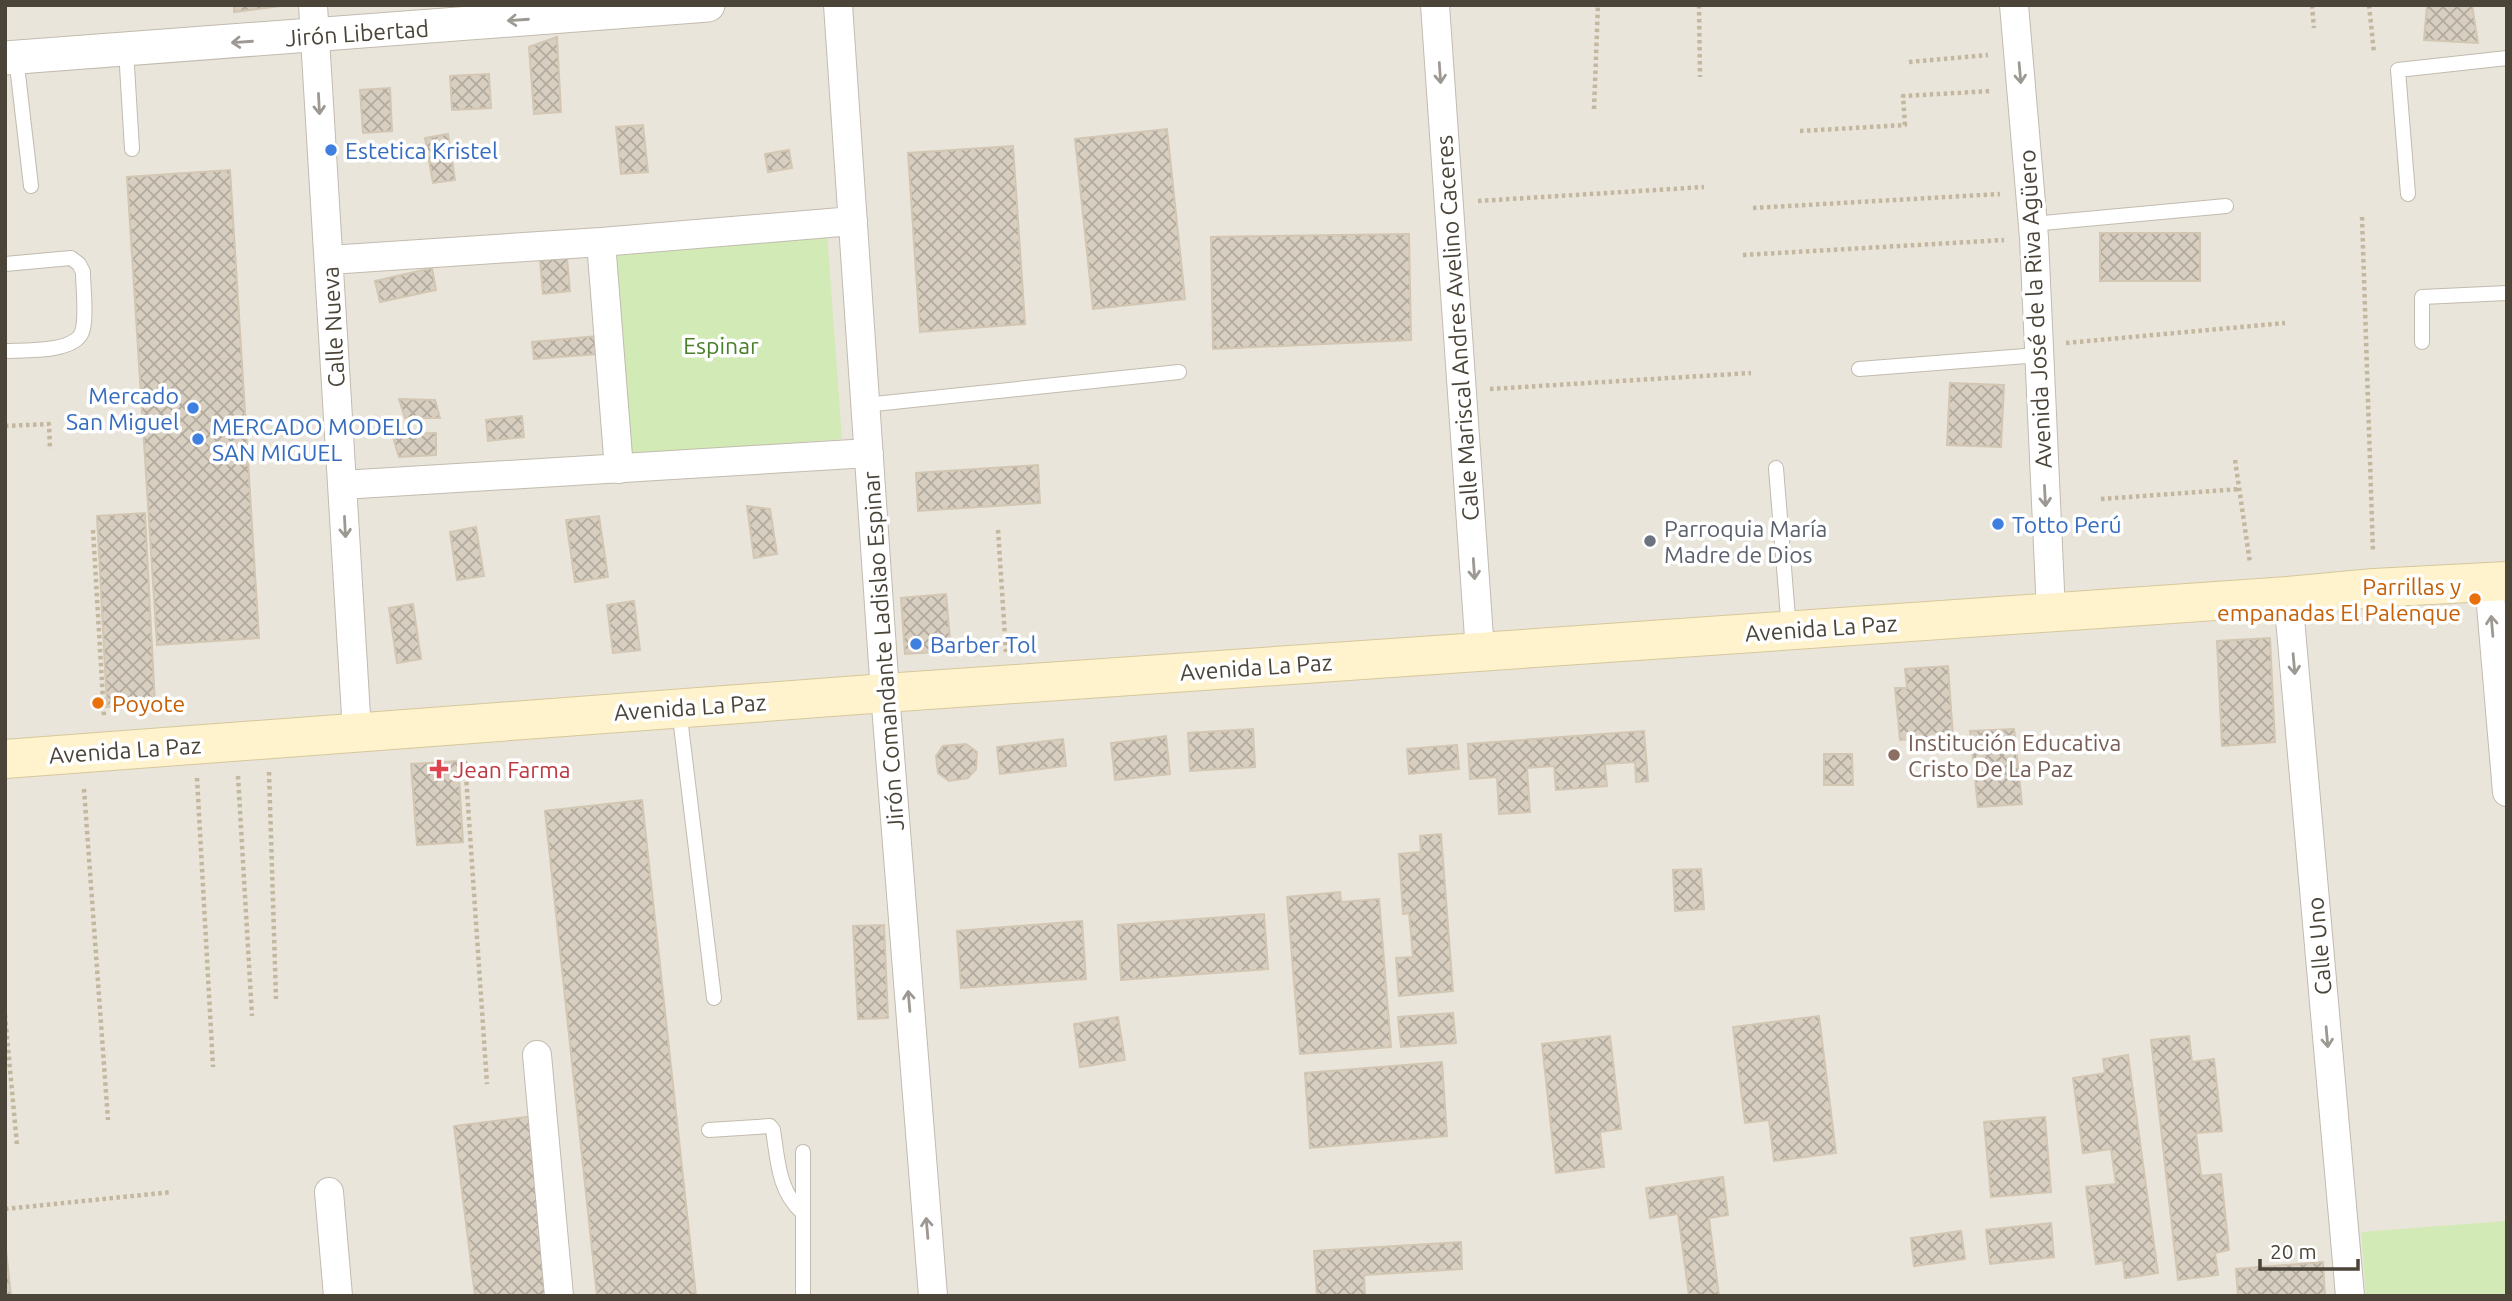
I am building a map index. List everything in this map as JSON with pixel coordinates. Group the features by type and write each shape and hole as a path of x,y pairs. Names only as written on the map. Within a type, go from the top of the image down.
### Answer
{"main road":[{"name":"Avenida La Paz","path":"5,759 885,692 2498,581"}],"street":[{"name":"Jirón Libertad","path":"11,57 125,50 314,21 708,5"},
{"name":"Jirón Comandante Ladislao Espinar","path":"838,5 885,692 933,1296"},
{"name":"Calle Mariscal Andres Avelino Caceres","path":"1435,5 1480,652"},
{"name":"Avenida José de la Riva Agüero","path":"2014,5 2033,232 2051,612"},
{"name":"Calle Nueva","path":"314,21 357,732"},
{"path":"329,260 601,242 853,221"},
{"path":"601,242 619,468"},
{"path":"342,485 869,453"},
{"path":"2498,581 2507,792"},
{"name":"Calle Uno","path":"2271,597 2350,1296"},
{"path":"537,1055 559,1296"},
{"path":"329,1192 338,1296"}],"lane":[{"path":"125,50 132,149"},
{"path":"11,57 31,186"},
{"path":"2409,194 2398,71 2507,58"},
{"path":"2033,232 2227,206"},
{"path":"5,264 71,258 79,264 83,272 83,331 77,341 63,347 5,351"},
{"path":"2421,342 2422,297 2507,293"},
{"path":"1858,369 2039,350"},
{"path":"865,405 1179,372"},
{"path":"1776,468 1789,630"},
{"path":"678,708 714,998"},
{"path":"709,1130 770,1126 773,1130 782,1184 794,1205 803,1213"},
{"path":"803,1152 803,1296"}],"path":[{"path":"1594,109 1598,5"},
{"path":"1699,5 1700,77"},
{"path":"2312,5 2315,28"},
{"path":"2370,5 2374,53"},
{"path":"1909,62 2018,53"},
{"path":"1800,131 1905,125 1903,96 2021,89"},
{"path":"1448,203 1704,187"},
{"path":"1753,208 2030,192"},
{"path":"2362,217 2374,588"},
{"path":"1743,256 2033,232"},
{"path":"2039,350 2285,323"},
{"path":"1462,391 1751,373"},
{"path":"5,426 49,424 50,450"},
{"path":"2235,460 2240,489 2271,597"},
{"path":"2101,499 2240,489"},
{"path":"93,530 93,752 108,1120"},
{"path":"998,530 1008,684"},
{"path":"463,724 487,1084"},
{"path":"252,740 276,999"},
{"path":"252,740 253,1016"},
{"path":"195,744 213,1067"},
{"path":"5,1015 16,1145"},
{"path":"5,1209 172,1192"}],"shaded area":[{"path":"5,5 2507,5 2507,1296 5,1296"}],"green space":[{"name":"Espinar","path":"827,233 842,439 615,456 601,250"},
{"path":"2506,1221 2507,1296 2366,1296 2361,1232"}],"building":[{"path":"234,5 280,5 280,6 234,12"},
{"path":"2427,5 2472,5 2478,43 2424,40"},
{"path":"557,37 561,112 534,114 529,47"},
{"path":"489,74 491,108 452,110 450,76"},
{"path":"390,88 392,131 363,133 360,90"},
{"path":"643,125 648,172 621,174 616,127"},
{"path":"1167,129 1185,299 1093,309 1075,139"},
{"path":"448,134 455,180 433,183 425,138"},
{"path":"1013,146 1025,324 920,332 908,153"},
{"path":"789,150 792,168 768,172 765,154"},
{"name":"Mercado San Miguel","path":"230,170 259,638 157,645 127,177"},
{"path":"2100,233 2200,233 2200,281 2100,281"},
{"path":"1409,234 1411,340 1213,349 1211,237"},
{"path":"567,258 570,291 543,294 540,260"},
{"path":"432,268 436,290 380,302 375,281"},
{"path":"597,336 598,354 534,359 532,342"},
{"path":"1950,383 2004,385 2001,447 1947,445"},
{"path":"399,399 435,400 440,418 405,418"},
{"path":"522,416 524,437 488,441 486,420"},
{"path":"436,433 436,455 399,457 392,434"},
{"path":"1038,465 1040,503 918,511 916,473"},
{"path":"747,506 770,509 777,554 754,558"},
{"path":"145,513 155,704 107,707 97,516"},
{"path":"599,516 608,577 575,582 566,520"},
{"path":"476,527 484,576 457,580 450,532"},
{"path":"946,594 951,651 905,654 901,598"},
{"path":"634,601 640,650 613,653 607,605"},
{"path":"413,604 421,659 397,663 389,608"},
{"path":"2270,638 2275,742 2222,746 2217,641"},
{"path":"1948,666 1953,736 1900,740 1895,688 1907,688 1905,669"},
{"path":"1253,729 1255,767 1190,771 1188,733"},
{"path":"2014,729 2022,804 1978,807 1970,731"},
{"path":"1644,731 1648,781 1636,782 1635,762 1605,764 1607,786 1556,790 1554,766 1527,768 1530,812 1499,814 1497,777 1470,779 1468,744"},
{"path":"1166,736 1170,774 1115,780 1111,743"},
{"path":"1063,739 1066,766 1000,774 997,747"},
{"path":"966,744 977,752 976,769 968,778 949,781 938,773 936,756 943,746"},
{"path":"1457,745 1459,769 1409,774 1407,749"},
{"path":"1824,754 1852,754 1853,785 1824,785"},
{"path":"458,761 463,842 417,845 411,764"},
{"path":"642,800 696,1296 597,1296 545,811"},
{"path":"1441,834 1453,991 1399,996 1396,958 1413,957 1409,913 1403,914 1399,854 1421,852 1420,836"},
{"path":"1701,869 1704,909 1675,911 1673,870"},
{"path":"1340,892 1341,902 1379,899 1391,1047 1300,1054 1287,897"},
{"path":"1264,914 1268,969 1121,980 1118,925"},
{"path":"1082,921 1086,979 961,988 957,931"},
{"path":"884,925 888,1018 858,1019 853,926"},
{"path":"1453,1013 1456,1043 1401,1047 1398,1017"},
{"path":"1819,1016 1836,1153 1774,1161 1769,1120 1745,1123 1733,1027"},
{"path":"1118,1017 1125,1060 1080,1067 1074,1024"},
{"path":"1610,1036 1621,1129 1600,1132 1604,1167 1556,1173 1542,1044"},
{"path":"2189,1036 2192,1062 2214,1059 2222,1131 2196,1133 2201,1176 2221,1174 2229,1250 2215,1253 2218,1275 2178,1280 2151,1040"},
{"path":"2128,1055 2158,1273 2125,1278 2123,1260 2096,1264 2086,1187 2116,1184 2111,1149 2083,1153 2073,1078 2105,1073 2103,1059"},
{"path":"1442,1062 1447,1136 1310,1148 1305,1073"},
{"path":"533,1116 555,1296 475,1296 454,1126"},
{"path":"2045,1117 2051,1192 1991,1197 1984,1122"},
{"path":"1723,1177 1728,1215 1709,1218 1719,1296 1689,1296 1678,1214 1650,1218 1646,1188"},
{"path":"2051,1223 2054,1257 1990,1264 1986,1230"},
{"path":"1961,1231 1965,1259 1914,1266 1911,1238"},
{"path":"1461,1242 1462,1269 1364,1275 1365,1296 1317,1296 1314,1251"},
{"path":"6,1250 11,1296 5,1296"},
{"path":"2323,1262 2325,1296 2238,1296 2236,1269"}],"place":[{"name":"Estetica Kristel","path":"331,150"},
{"name":"Mercado San Miguel","path":"193,408"},
{"name":"MERCADO MODELO SAN MIGUEL","path":"198,439"},
{"name":"Totto Perú","path":"1998,524"},
{"name":"Parroquia María Madre de Dios","path":"1650,541"},
{"name":"Parrillas y empanadas El Palenque","path":"2475,599"},
{"name":"Barber Tol","path":"916,644"},
{"name":"Poyote","path":"98,703"},
{"name":"Institución Educativa Cristo De La Paz","path":"1894,755"},
{"name":"Jean Farma","path":"439,769"}]}
